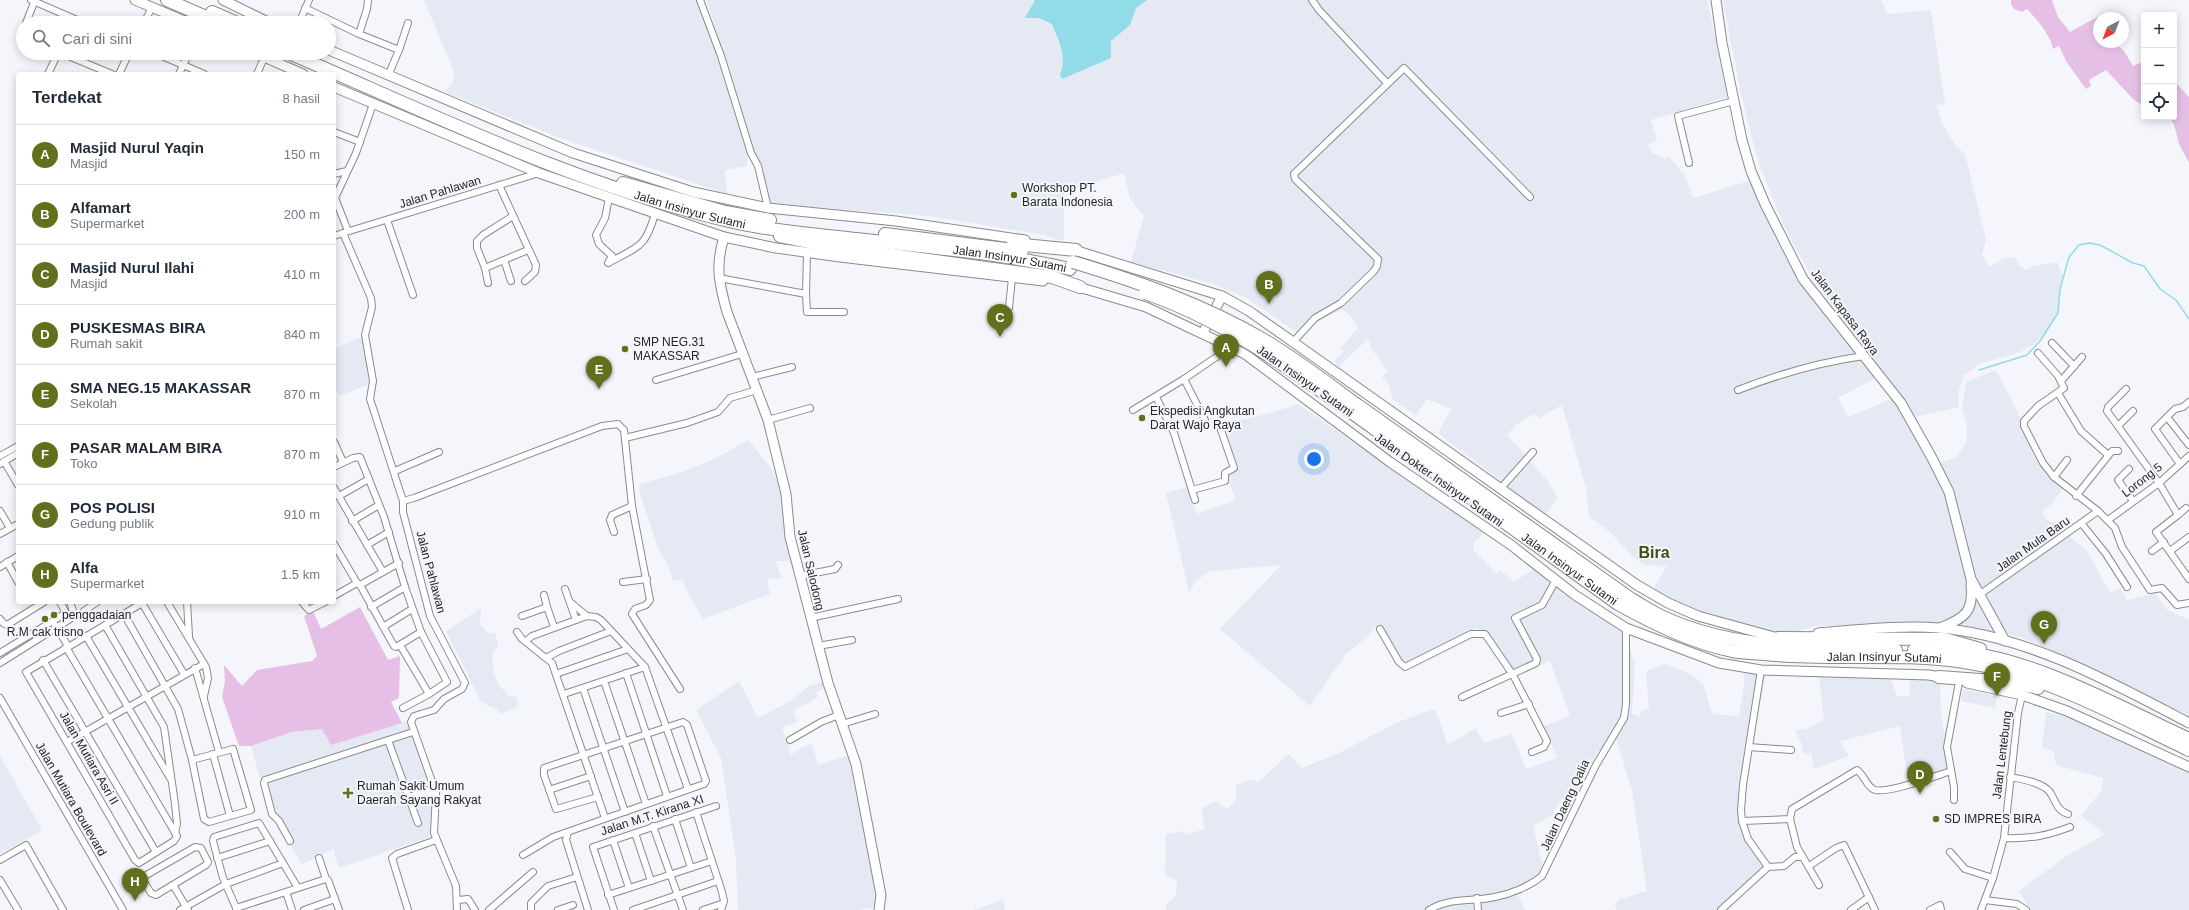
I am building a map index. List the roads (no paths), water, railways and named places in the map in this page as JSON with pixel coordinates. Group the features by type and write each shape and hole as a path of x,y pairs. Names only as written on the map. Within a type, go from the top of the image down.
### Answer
{"highway":[{"path":"166,0 204,16"},
{"path":"186,0 221,16"},
{"name":"Jalan Insinyur Sutami","path":"305,60 333,72"},
{"name":"Jalan Insinyur Sutami","path":"322,60 538,152 651,192 725,212 796,225 938,239 1073,260 1216,324 1259,348 1354,408 1631,599 1662,617 1696,630 1734,640 1786,647 1970,653 2016,664 2060,680 2189,739"},
{"name":"Jalan Insinyur Sutami","path":"336,73 571,174 647,200 736,223 1030,260 1073,260"},
{"path":"736,223 790,239 1052,277 1080,287"},
{"name":"Jalan Insinyur Sutami","path":"1354,408 1618,604 1658,626 1692,639 1733,651 1786,657 1918,658 1964,662 2032,679 2107,711 2189,750"},
{"path":"1778,638 1945,639 1969,645 2016,664"},
{"path":"1939,677 2027,685 2107,711"}],"street":[{"path":"135,0 173,16"},
{"path":"223,0 256,16"},
{"path":"302,16 309,0"},
{"path":"359,34 368,9 368,0"},
{"path":"700,0 721,56 751,153 759,170 768,208"},
{"path":"1312,0 1319,10 1387,83"},
{"name":"Jalan Kapasa Raya","path":"1716,0 1742,140 1751,171 1765,204 1796,265 1817,298 1901,403 1932,458 1953,504 1971,579 1972,595 1969,609 1956,621 1939,628"},
{"path":"29,16 34,1 68,16"},
{"path":"148,16 152,7"},
{"path":"305,8 322,16"},
{"path":"336,23 399,50"},
{"path":"388,76 408,23"},
{"path":"336,53 573,153 686,190 768,208 896,221 986,233 1073,260 1222,296 1249,311 1637,585 1668,603 1698,616 1778,638 1895,628 1939,628 1971,633 2005,641 2064,662 2145,700 2189,723"},
{"path":"49,72 56,60"},
{"path":"77,60 107,72"},
{"path":"120,72 126,60"},
{"path":"171,60 199,72"},
{"path":"180,72 186,60"},
{"path":"259,72 263,60"},
{"path":"269,60 298,72"},
{"path":"1293,342 1315,318 1341,303 1374,271 1377,266 1378,259 1295,179 1294,174 1404,68 1530,197"},
{"name":"Jalan Dokter Insinyur Sutami","path":"336,88 539,173 724,237 807,252 1080,287 1146,307 1231,347 1264,367 1390,462 1511,545 1556,580 1626,628 1719,663 1761,670 1939,677 2022,695 2098,723 2189,767"},
{"path":"1688,163 1678,116 1734,101"},
{"name":"Jalan Pahlawan","path":"336,196 360,142 373,104"},
{"path":"336,133 360,142"},
{"path":"336,174 347,171"},
{"name":"Jalan Pahlawan","path":"346,232 539,173"},
{"path":"499,185 536,268 533,274 525,281"},
{"path":"609,198 605,218 596,236 598,242 612,256 608,263 643,243 649,232 655,214"},
{"name":"Jalan Pahlawan","path":"337,212 372,298 372,307 365,335 373,381 370,399 395,471 403,500 403,512 430,616 465,684 462,690 444,699 434,710 414,716 411,722 414,732"},
{"path":"488,283 485,268 477,248 477,241 483,235 513,216"},
{"path":"387,220 413,295"},
{"path":"336,235 346,232"},
{"name":"Jalan Salodong","path":"724,237 718,262 719,278 727,312 768,420 786,494 790,537 810,618 839,715 856,764 881,895 879,910"},
{"path":"485,268 528,250"},
{"path":"807,252 807,312 844,312"},
{"path":"504,260 511,281"},
{"path":"719,278 806,294"},
{"path":"1008,308 1012,278"},
{"path":"1203,333 1222,296"},
{"path":"2052,343 2074,366"},
{"path":"1133,410 1184,379 1231,347"},
{"path":"2038,353 2061,380 2064,389 2033,411 2023,423 2043,463 2054,477 2076,496 2098,511 2115,528 2122,547 2150,590 2162,588 2177,605 2189,603"},
{"path":"656,380 742,354"},
{"path":"1738,390 1830,360 1864,356"},
{"path":"2061,380 2082,357"},
{"path":"752,377 792,367"},
{"path":"1184,379 1205,420"},
{"path":"2126,389 2107,409 2159,483 2178,514"},
{"path":"625,438 687,423 718,412 730,398 757,390"},
{"path":"2058,393 2081,430 2108,455"},
{"path":"1156,397 1174,433 1195,500"},
{"path":"2180,464 2155,430 2175,409 2183,407 2189,402"},
{"path":"768,420 810,408"},
{"path":"2118,426 2133,411"},
{"path":"2167,417 2189,445"},
{"path":"403,500 414,498 610,423 618,424 622,427 625,438 632,506 647,579 650,602 635,609 632,615 680,689"},
{"path":"1192,490 1225,481 1225,473 1234,468 1221,430"},
{"path":"336,446 344,462"},
{"path":"1,460 16,448"},
{"path":"2076,496 2108,455 2113,450 2118,451"},
{"path":"395,471 439,452"},
{"path":"1501,488 1533,452"},
{"path":"1,460 16,454"},
{"path":"336,466 359,456 389,532 420,632 446,682 429,694 403,708"},
{"name":"Lorong 5","path":"2108,520 2159,483 2189,456"},
{"path":"1,460 16,482"},
{"path":"2054,477 2067,460"},
{"path":"2129,469 2118,480 2133,501"},
{"path":"339,496 369,479"},
{"path":"336,491 382,572"},
{"path":"352,521 379,505"},
{"path":"614,532 610,520 612,516 632,506"},
{"path":"2186,508 2156,531 2175,561 2189,579"},
{"path":"0,511 10,528"},
{"name":"Jalan Mula Baru","path":"1979,595 2082,524 2098,511"},
{"path":"2082,524 2106,554 2127,587"},
{"path":"0,534 16,525"},
{"path":"367,545 389,532"},
{"path":"2170,551 2189,537"},
{"path":"2152,551 2164,542"},
{"path":"336,547 359,584 393,645 396,647 420,632"},
{"path":"0,567 16,557"},
{"path":"7,562 16,578"},
{"path":"336,595 399,563"},
{"path":"800,576 835,569 838,565"},
{"path":"623,582 647,579"},
{"name":"Jalan Kapasa Raya","path":"1971,579 2005,641"},
{"path":"1462,697 1513,675 1538,661 1515,618 1542,605 1556,580"},
{"path":"371,607 405,587"},
{"path":"565,589 576,620"},
{"path":"544,595 545,607 554,628"},
{"path":"810,618 866,608 898,599"},
{"path":"570,602 587,616"},
{"path":"30,604 33,609"},
{"path":"0,618 3,623 7,625 41,604"},
{"path":"61,604 70,619"},
{"path":"0,663 70,619 73,611 71,604"},
{"path":"84,611 94,604"},
{"path":"52,621 57,628 67,647 106,719 177,836 176,839 156,852 44,660 67,647 124,614 140,604"},
{"path":"144,604 184,674"},
{"path":"168,604 204,664 208,678 204,696"},
{"path":"187,604 189,638"},
{"path":"304,604 308,610 321,604"},
{"path":"522,616 545,607"},
{"path":"383,627 412,609"},
{"path":"0,653 66,613"},
{"path":"124,614 178,709 192,760 204,819 209,822 251,811 252,809 234,751 230,749 192,760"},
{"path":"526,641 532,636 587,616 594,616 601,620 645,667 688,789"},
{"path":"105,625 164,727 172,781 176,824 175,833"},
{"path":"1380,628 1399,662 1405,667 1471,634 1481,633 1490,640 1513,675 1529,704 1547,743 1544,747 1532,752"},
{"name":"Jalan Daeng Qalia","path":"1429,910 1444,903 1506,895 1535,882 1542,876 1596,765 1624,718 1626,704 1626,628"},
{"path":"548,657 559,651 611,631"},
{"path":"517,632 520,637 548,657 552,663 564,694 605,818"},
{"path":"86,636 172,781"},
{"path":"27,637 32,644"},
{"path":"818,646 852,640"},
{"path":"400,645 429,694"},
{"path":"7,649 12,656"},
{"path":"556,674 628,649"},
{"name":"Jalan Mutiara Asri II","path":"44,660 29,668 26,671 27,674 135,860 139,863 156,852"},
{"path":"67,742 85,730 204,664"},
{"path":"564,694 645,667"},
{"path":"195,668 204,696 230,816"},
{"path":"1761,670 1741,797 1742,821 1748,839 1768,867"},
{"path":"626,673 667,796"},
{"path":"604,681 646,804"},
{"path":"1954,800 1947,747 1958,682"},
{"path":"583,688 625,812"},
{"name":"Jalan Lentebung","path":"1981,910 1993,878 2004,838 2018,713 2022,695"},
{"name":"Jalan Mutiara Boulevard","path":"0,698 123,910"},
{"path":"1501,713 1529,704"},
{"path":"842,724 875,714"},
{"path":"790,740 821,722 839,715"},
{"path":"523,855 554,837 704,784 706,781 689,727 683,722 544,768 543,773 554,807 559,810 598,797"},
{"path":"290,841 279,821 270,810 264,783 265,780 414,732 427,764 435,790 434,825 436,840 456,886 458,900 457,910"},
{"path":"388,740 418,823"},
{"path":"1749,747 1791,750"},
{"path":"1819,885 1809,866 1801,856 1794,838 1790,819 1792,809 1857,770 1872,789 1878,791 1906,785 1951,771"},
{"path":"549,790 591,776"},
{"path":"2010,777 2044,787 2050,792 2060,810 2068,814"},
{"path":"410,800 435,790"},
{"name":"Jalan M.T. Kirana XI","path":"608,895 592,849 595,846 716,806"},
{"path":"696,812 724,901 721,907 704,910"},
{"path":"675,819 691,868"},
{"path":"1742,821 1790,819"},
{"path":"298,888 259,823 214,837 213,841 217,858 236,909 326,879"},
{"path":"653,826 683,910"},
{"path":"2004,838 2045,836 2070,827"},
{"path":"568,832 566,840 588,910"},
{"path":"635,832 651,881"},
{"path":"408,910 392,858 397,854 436,840"},
{"path":"612,840 629,888"},
{"path":"217,858 270,841"},
{"path":"0,860 26,845 64,910"},
{"path":"1809,866 1836,848 1844,845 1875,910"},
{"path":"195,847 200,847 208,864 173,885 156,895 153,894 143,880 143,877 195,847"},
{"path":"1950,852 1965,870 1993,878"},
{"path":"1720,910 1768,867 1784,866 1795,857 1801,856"},
{"path":"319,858 339,910"},
{"path":"614,910 608,895 712,860"},
{"path":"173,885 185,909 226,884 283,863"},
{"path":"489,910 534,872"},
{"path":"531,910 531,903 548,886 577,877"},
{"path":"0,880 18,910"},
{"path":"633,910 718,881"},
{"path":"286,892 292,910"},
{"path":"1851,910 1868,897"},
{"path":"1477,898 1478,910"},
{"path":"304,910 336,899"},
{"path":"458,900 468,899 475,910"},
{"path":"1985,900 2018,904 2026,910"},
{"path":"558,910 573,905"},
{"path":"1930,910 1940,905 1941,910"}],"water":[{"path":"1035,0 1147,0 1136,8 1130,25 1111,41 1111,58 1062,79 1060,74 1063,55 1052,24 1039,18 1025,18"}],"waterway":[{"path":"1979,370 2027,355 2040,341 2058,313 2060,289 2069,257 2079,245 2089,243 2100,245 2133,263 2144,266 2160,289 2176,300 2189,319"}],"place":[{"name":"Workshop PT. Barata Indonesia","path":"1014,195"},
{"name":"Alfamart","path":"1269,304"},
{"name":"Masjid Nurul Ilahi","path":"1000,337"},
{"name":"SMP NEG.31 MAKASSAR","path":"625,349"},
{"name":"Masjid Nurul Yaqin","path":"1226,367"},
{"name":"SMA NEG.15 MAKASSAR","path":"599,389"},
{"name":"Ekspedisi Angkutan Darat Wajo Raya","path":"1142,418"},
{"name":"penggadaian","path":"54,615"},
{"name":"R.M cak trisno","path":"45,619"},
{"name":"POS POLISI","path":"2044,644"},
{"name":"PASAR MALAM BIRA","path":"1997,696"},
{"name":"Rumah Sakit Umum Daerah Sayang Rakyat","path":"348,793"},
{"name":"PUSKESMAS BIRA","path":"1920,794"},
{"name":"SD IMPRES BIRA","path":"1936,819"},
{"name":"Alfa","path":"135,901"}],"district":[{"name":"Bira","path":"1654,552"}]}
